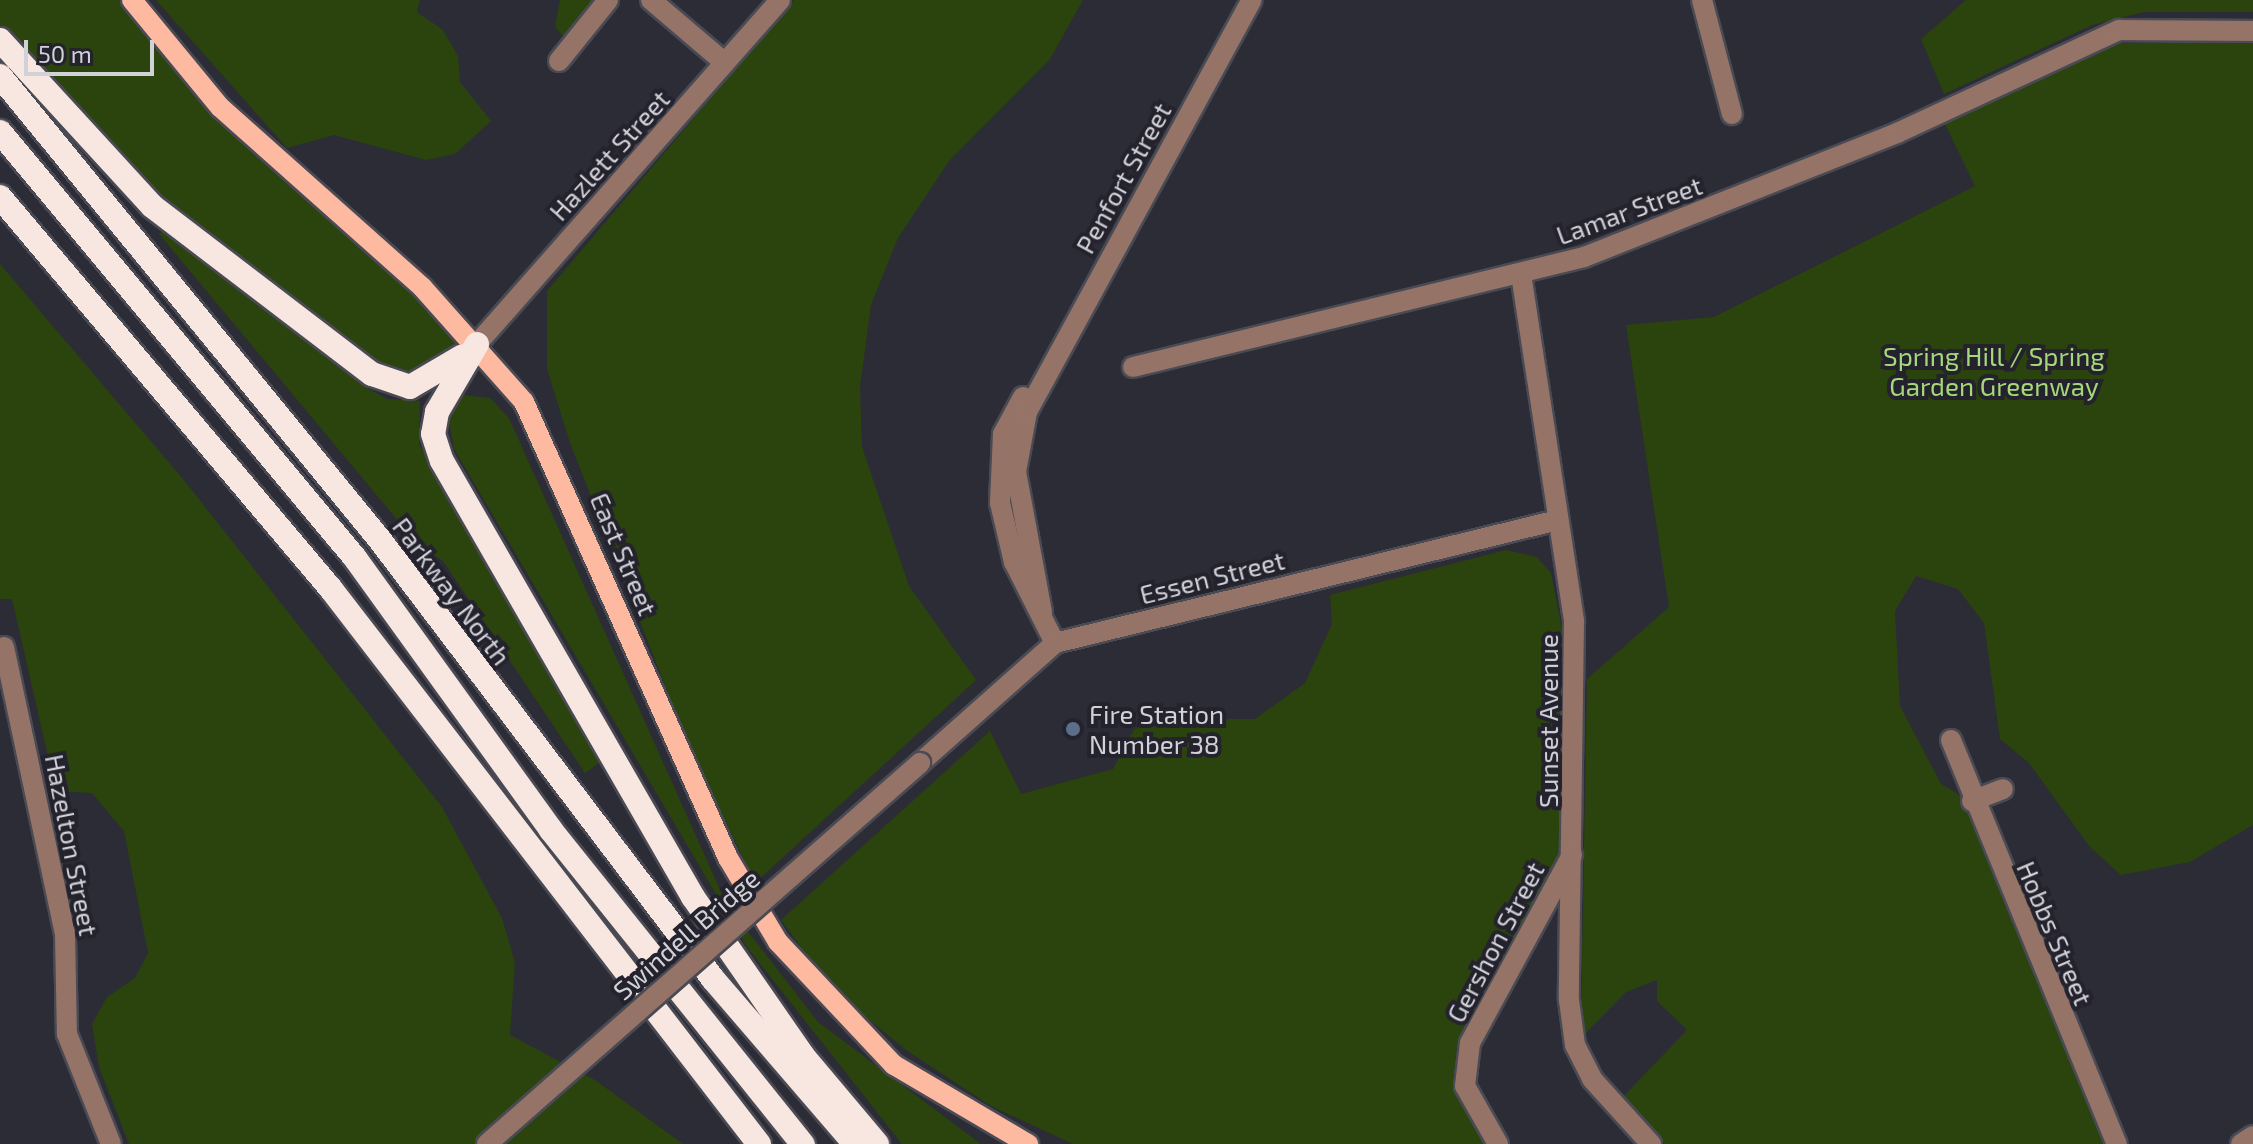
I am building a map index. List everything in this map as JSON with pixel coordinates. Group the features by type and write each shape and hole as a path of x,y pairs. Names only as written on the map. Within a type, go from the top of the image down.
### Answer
{"highway":[{"path":"0,40 152,206 372,374 410,387 440,376 477,344"},
{"name":"Parkway North","path":"0,76 380,540 713,979 855,1144"},
{"path":"0,132 355,558 560,842 803,1144"},
{"path":"0,197 331,589 759,1144"},
{"path":"477,344 437,412 433,434 442,461 693,897 803,1056 877,1144"}],"main road":[{"name":"East Street","path":"132,0 220,107 477,344 524,402 556,459 728,858 778,942 894,1065 1028,1144"}],"street":[{"path":"559,61 608,0"},
{"path":"651,0 725,63"},
{"name":"Hazlett Street","path":"477,344 780,0"},
{"name":"Penfort Street","path":"1055,643 1042,612 1016,472 1039,381 1252,0"},
{"path":"1702,0 1732,114"},
{"name":"Lamar Street","path":"1133,367 1521,274 1651,233 1897,133 2119,30 2253,31"},
{"name":"Sunset Avenue","path":"1521,274 1574,621 1569,1000 1575,1045 1592,1079 1651,1144"},
{"name":"Essen Street","path":"920,763 1055,643 1558,520"},
{"name":"Hazelton Street","path":"4,647 65,934 67,1034 111,1144"},
{"name":"Hobbs Street","path":"1951,740 1972,801 2117,1144"},
{"name":"Swindell Bridge","path":"487,1144 920,763"},
{"path":"1972,801 2003,789"},
{"name":"Gershon Street","path":"1498,1144 1465,1086 1470,1043 1573,852"},
{"path":"2241,1144 2253,1136"}],"green space":[{"path":"0,0 132,0 149,25 477,344 410,387 152,206 0,40"},
{"path":"156,0 420,0 417,12 443,30 458,56 460,82 491,121 455,154 426,160 334,135 287,148"},
{"path":"560,0 597,0 567,40 555,27"},
{"path":"794,0 1083,0 1050,59 949,161 898,238 871,305 860,387 862,447 909,586 976,680 755,883 686,739 570,443 547,369 547,291"},
{"path":"1966,0 2253,0 2253,12 2144,12 2092,25 1944,94 1921,39"},
{"name":"Spring Hill / Spring Garden Greenway","path":"2253,42 2253,825 2190,862 2121,875 2090,847 2029,763 2000,739 1984,623 1958,589 1916,576 1895,611 1900,706 1941,784 1963,797 2107,1144 1665,1144 1621,1099 1687,1030 1657,1001 1657,980 1626,992 1583,1036 1581,1015 1587,679 1669,607 1626,325 1714,317 1975,186 1943,120 2063,65 2120,43"},
{"path":"165,229 369,389 387,399 420,401 419,444 599,763 585,773 443,561 419,546 159,234"},
{"path":"0,264 183,479 442,807 502,918 515,963 510,1035 595,1080 683,1144 129,1144 99,1067 92,1024 107,997 135,978 148,953 124,831 92,793 56,791 12,599 0,599"},
{"path":"463,395 490,398 509,418 726,903 818,1022 981,1144 902,1144 747,947 454,449 447,410"},
{"path":"1506,550 1537,557 1551,573 1561,624 1559,859 1457,1047 1453,1082 1489,1144 1073,1144 991,1106 906,1050 833,990 781,920 990,731 1021,794 1113,769 1134,729 1187,719 1255,719 1305,683 1332,624 1330,595"}],"place":[{"name":"Fire Station Number 38","path":"1073,729"}]}
